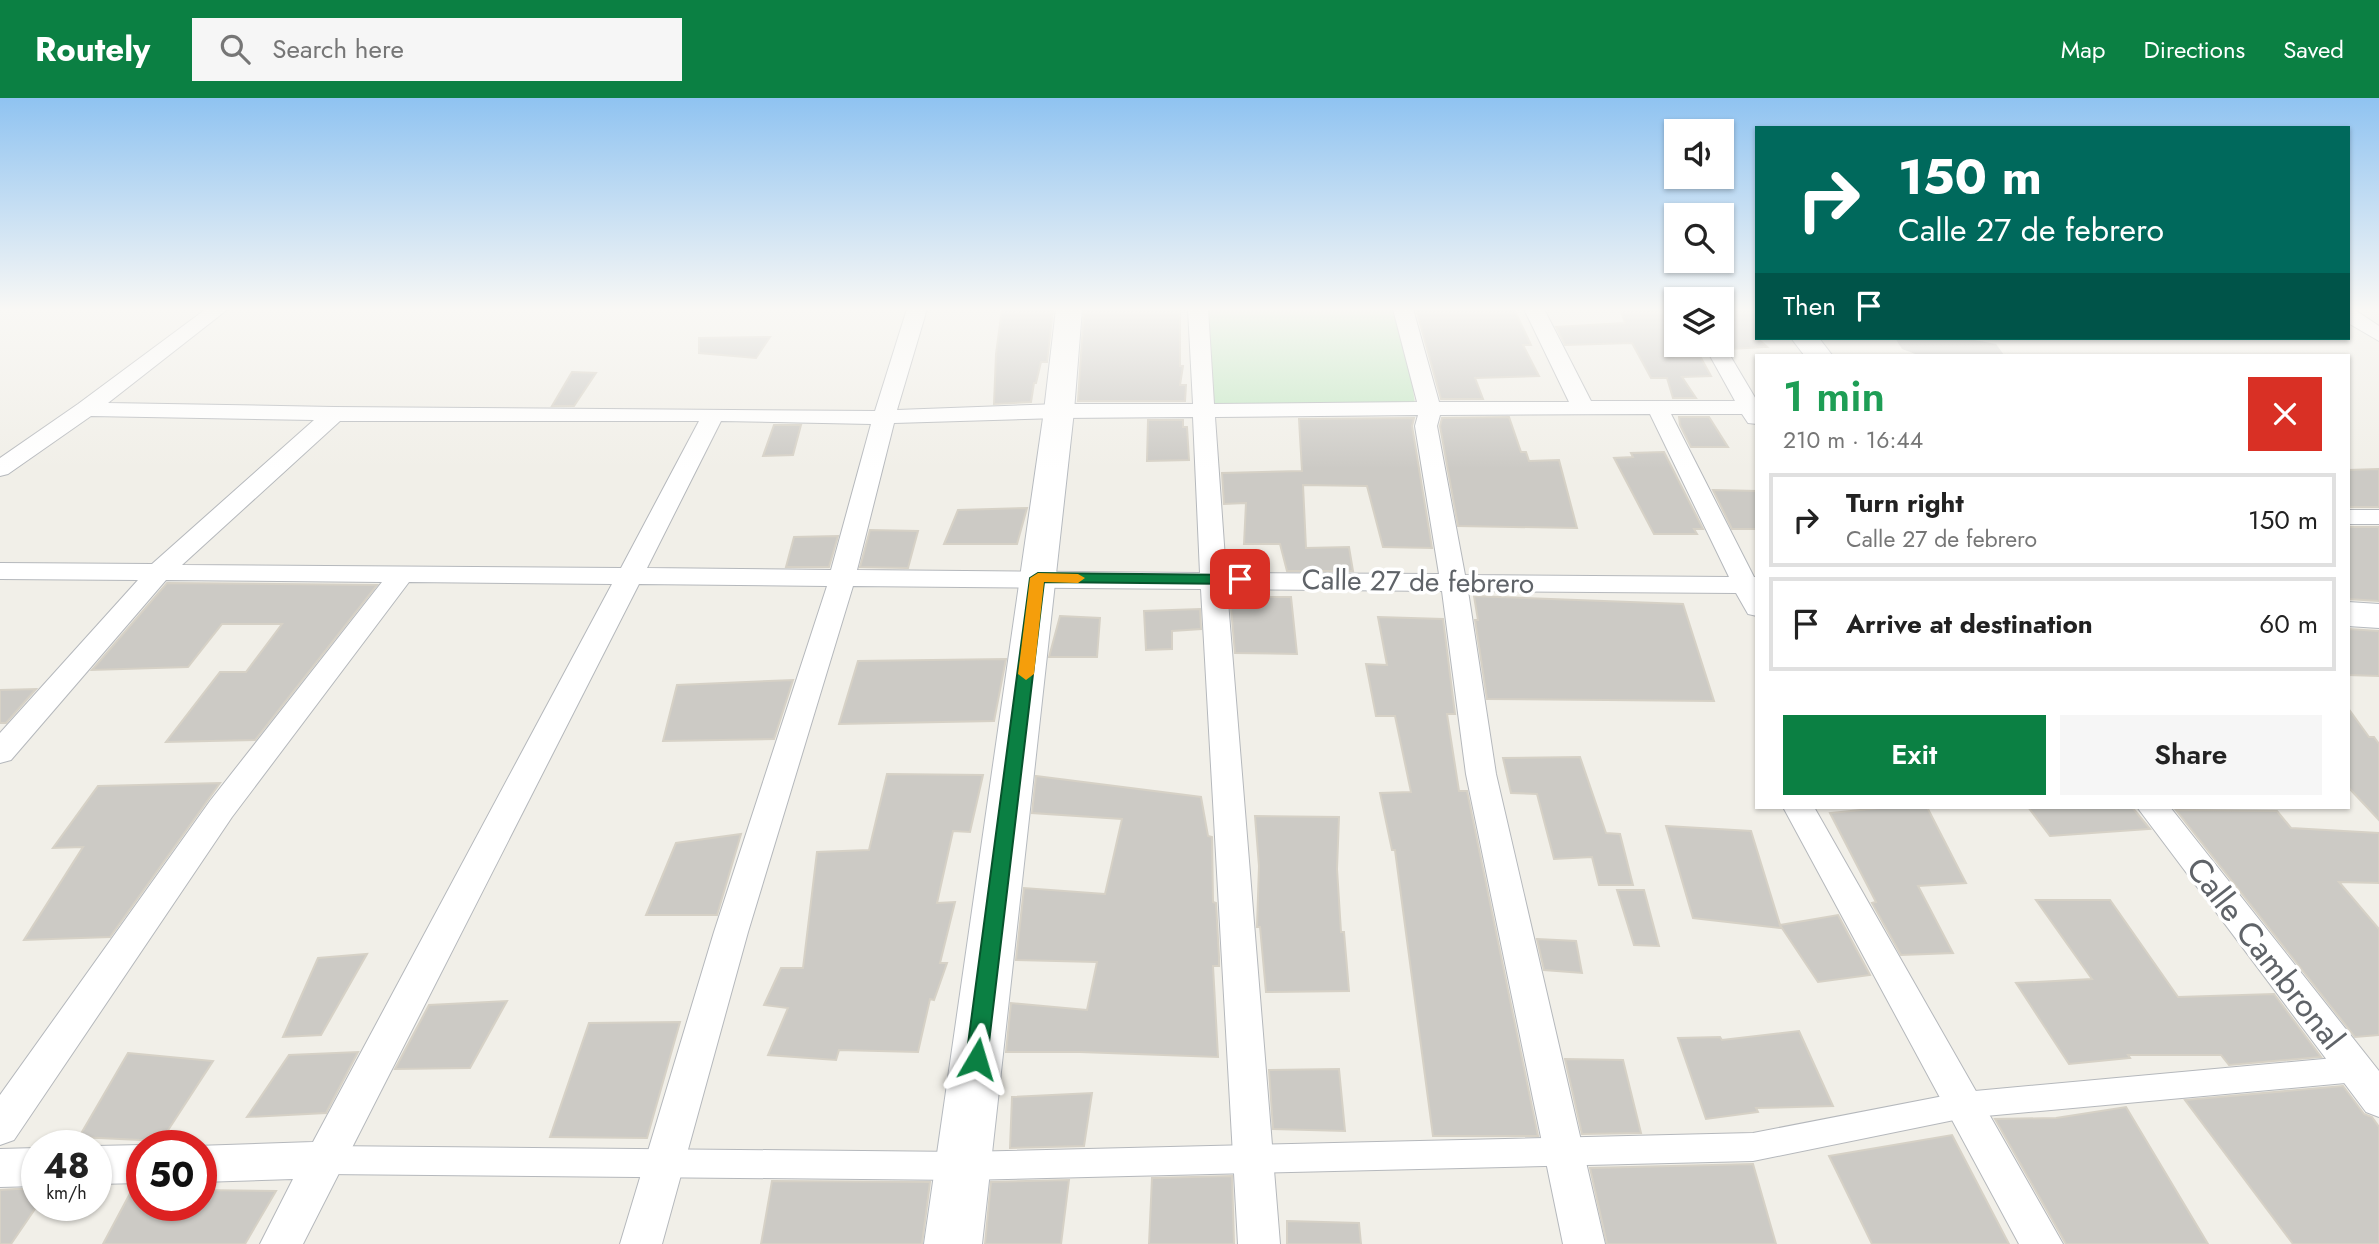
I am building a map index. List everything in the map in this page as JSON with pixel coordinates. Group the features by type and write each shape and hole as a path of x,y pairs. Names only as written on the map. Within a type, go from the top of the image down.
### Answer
{"main road":[{"path":"953,1244 1064,362"},
{"path":"2350,614 2379,616"}],"street":[{"path":"0,469 147,362"},
{"path":"641,1244 731,932 842,577 901,362"},
{"path":"1201,362 1213,579 1259,1244"},
{"path":"1417,362 1430,410 1426,426 1454,582 1481,774 1584,1244"},
{"path":"1560,362 1583,408"},
{"path":"1724,362 1753,413"},
{"path":"86,409 334,414 884,418 1059,411 1657,407 1753,413"},
{"path":"1657,407 1751,584"},
{"path":"0,752 158,573 334,414"},
{"path":"281,1244 713,416"},
{"path":"2350,517 2379,517"},
{"name":"Calle 27 de febrero","path":"0,571 1751,584"},
{"path":"0,1127 221,809 402,574"},
{"path":"1799,809 2042,1244"},
{"name":"Calle Cambronal","path":"2155,809 2379,1100"},
{"path":"217,1163 324,1160 963,1166 1754,1147 1964,1105 2356,1069"},
{"path":"0,1168 21,1167"}],"green space":[{"path":"1206,362 1409,362 1416,410 1204,412"}],"building":[{"path":"996,362 1041,362 1031,402 994,404"},
{"path":"1081,362 1180,362 1180,366 1183,366 1180,385 1186,385 1185,401 1078,401"},
{"path":"1431,362 1532,362 1539,376 1475,378 1483,399 1441,399"},
{"path":"1643,362 1704,362 1711,376 1682,377 1696,398 1673,398 1667,378 1651,378"},
{"path":"572,372 596,373 574,406 552,406"},
{"path":"1509,417 1521,452 1526,452 1529,461 1559,460 1577,528 1458,526 1440,426 1442,418"},
{"path":"1679,417 1709,417 1728,447 1691,447"},
{"path":"1414,418 1412,426 1432,548 1383,547 1367,486 1303,485 1306,548 1349,547 1353,571 1287,571 1280,544 1244,544 1246,503 1224,504 1222,473 1302,471 1299,419"},
{"path":"1148,420 1183,420 1183,427 1187,427 1189,460 1147,461"},
{"path":"774,425 801,425 793,455 763,456"},
{"path":"1664,452 1703,529 1694,529 1697,534 1654,534 1614,458 1633,457 1631,453"},
{"path":"2379,469 2379,507 2350,507 2350,470"},
{"path":"1713,490 1755,491 1755,529 1732,529"},
{"path":"1027,508 1017,544 944,544 958,510"},
{"path":"2350,527 2379,527 2379,601 2350,599"},
{"path":"870,530 918,531 908,568 860,567"},
{"path":"838,536 829,567 786,567 794,537"},
{"path":"167,583 377,585 255,740 166,742 220,672 246,672 282,624 222,624 188,667 92,670"},
{"path":"1474,596 1683,604 1714,701 1487,699"},
{"path":"1230,597 1291,597 1297,654 1235,653"},
{"path":"1200,609 1201,629 1172,631 1172,649 1146,650 1144,611"},
{"path":"1060,616 1100,618 1097,657 1049,657"},
{"path":"1378,617 1443,619 1455,714 1447,714 1459,791 1467,791 1538,1136 1433,1136 1395,850 1392,850 1380,793 1411,792 1395,716 1376,716 1366,664 1387,665"},
{"path":"2350,629 2379,631 2379,676 2350,675"},
{"path":"1006,659 994,721 839,724 858,661"},
{"path":"793,680 774,739 663,741 677,685"},
{"path":"36,689 6,723 0,723 0,690"},
{"path":"2350,711 2369,737 2374,737 2379,744 2379,820 2350,789"},
{"path":"1580,757 1606,833 1620,834 1633,885 1599,885 1592,857 1554,859 1537,794 1511,793 1503,758"},
{"path":"887,774 983,775 970,832 953,831 937,903 955,902 940,963 947,963 934,1000 930,999 918,1052 839,1050 836,1060 768,1055 788,1008 764,1005 781,968 803,968 817,852 869,850"},
{"path":"1036,776 1201,797 1208,836 1212,837 1213,902 1216,903 1219,957 1219,966 1213,966 1218,1057 1006,1052 1011,1003 1087,1010 1097,962 1016,960 1024,888 1105,894 1122,819 1032,813"},
{"path":"220,783 110,937 24,940 83,847 53,848 98,786"},
{"path":"1870,809 1928,809 1966,883 1918,886 1953,953 1901,955 1872,903 1876,902 1830,813"},
{"path":"2030,809 2134,809 2150,829 2050,836"},
{"path":"2176,810 2277,811 2291,828 2379,833 2379,883 2339,882 2379,929 2379,1035 2355,1037"},
{"path":"1255,816 1339,817 1337,869 1341,932 1344,932 1349,991 1266,992 1260,927 1257,927 1259,866"},
{"path":"1666,826 1751,831 1781,928 1693,918"},
{"path":"741,834 717,915 646,915 676,843"},
{"path":"1617,890 1644,890 1659,946 1634,945"},
{"path":"2036,900 2110,900 2178,997 2274,994 2321,1057 2229,1065 2221,1055 2128,1055 2130,1058 2069,1064 2016,983 2092,979"},
{"path":"1838,915 1870,975 1818,982 1780,925"},
{"path":"1537,939 1576,941 1582,973 1544,970"},
{"path":"367,954 321,1035 283,1037 318,958"},
{"path":"507,1001 470,1068 395,1069 429,1005"},
{"path":"680,1022 647,1138 550,1137 589,1023"},
{"path":"1799,1031 1833,1106 1756,1108 1758,1112 1706,1119 1678,1038 1720,1037 1722,1040"},
{"path":"358,1052 326,1113 247,1117 289,1055"},
{"path":"128,1053 213,1061 168,1130 126,1130 126,1139 112,1139 112,1130 83,1130"},
{"path":"1565,1059 1623,1060 1641,1133 1582,1134"},
{"path":"1339,1069 1345,1131 1273,1129 1269,1070"},
{"path":"2343,1086 2364,1114 2372,1117 2379,1127 2379,1244 2293,1244 2185,1100"},
{"path":"1092,1093 1084,1146 1010,1148 1012,1097"},
{"path":"2126,1107 2208,1244 2066,1244 1995,1119 2056,1118"},
{"path":"1952,1135 2009,1244 1872,1244 1829,1156"},
{"path":"1753,1164 1776,1244 1607,1244 1590,1168"},
{"path":"1232,1176 1234,1244 1149,1244 1152,1178"},
{"path":"1069,1180 1061,1244 985,1244 991,1182"},
{"path":"772,1181 930,1182 922,1244 761,1244"},
{"path":"21,1189 21,1221 27,1221 11,1244 0,1244 0,1190"},
{"path":"217,1190 276,1191 245,1244 103,1244 126,1201 126,1221 217,1221"},
{"path":"1287,1221 1359,1223 1361,1244 1287,1244"}],"slow traffic":[{"path":"1026,674 1038,578 1078,578"}],"route":[{"path":"977,1059 1038,578 1240,579"}]}
